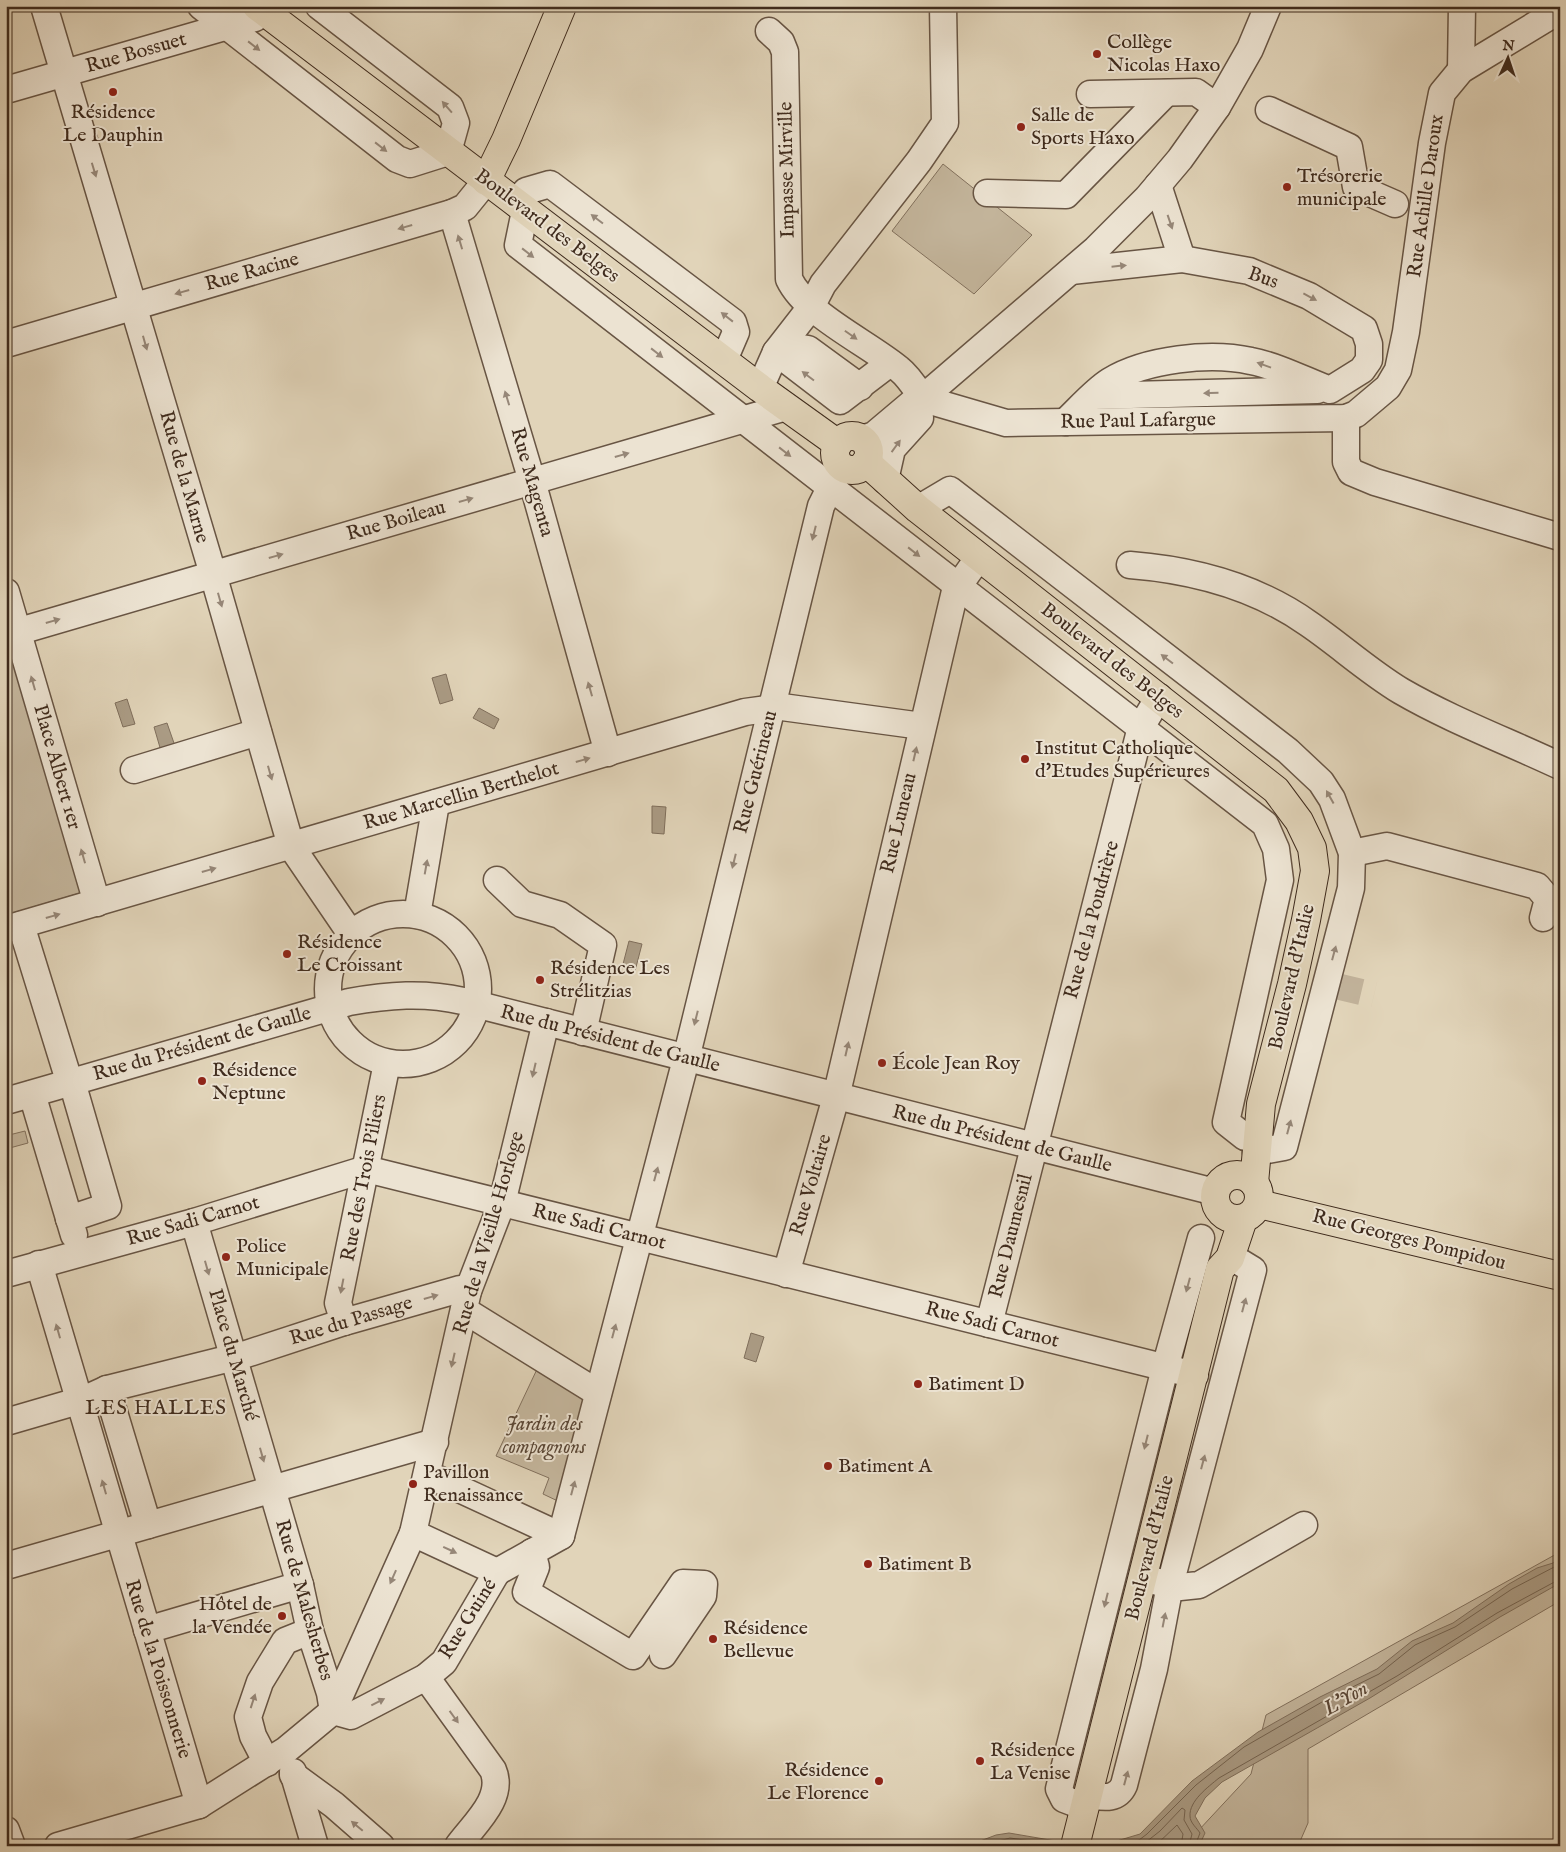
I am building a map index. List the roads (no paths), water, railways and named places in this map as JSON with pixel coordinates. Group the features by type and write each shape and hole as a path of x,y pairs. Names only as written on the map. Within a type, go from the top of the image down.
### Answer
{"main road":[{"path":"486,181 506,140 562,6"},
{"name":"Boulevard des Belges","path":"260,8 786,407 854,463 918,509 1276,790 1299,821 1312,848"},
{"name":"Boulevard d'Italie","path":"1082,1819 1156,1523 1225,1262 1216,1256 1237,1198 1290,992 1306,920 1314,871 1312,848"},
{"name":"Rue Georges Pompidou","path":"1237,1198 1560,1276"}],"street":[{"name":"Rue de la Marne","path":"44,6 213,574 291,846 352,934"},
{"path":"201,6 397,159 410,164 448,152 456,123 450,107 319,6"},
{"path":"779,348 811,306 823,284 919,161 945,123 944,6"},
{"path":"854,463 874,435 925,404 972,358 1096,249 1158,185 1217,107 1250,49 1268,6"},
{"path":"1461,70 1462,6"},
{"name":"Rue Bossuet","path":"6,90 255,18 260,8"},
{"name":"Rue Achille Daroux","path":"1346,418 1356,414 1388,387 1398,370 1406,332 1432,143 1442,94 1461,70 1560,10"},
{"name":"Impasse Mirville","path":"770,31 781,42 785,52 789,279 794,289 811,306 895,366 925,404"},
{"path":"1090,94 1196,92 1217,107"},
{"path":"987,193 1066,195 1166,93"},
{"path":"1269,110 1349,147 1356,187 1395,204"},
{"name":"Rue Racine","path":"6,344 452,213 465,207 486,181"},
{"path":"741,373 733,322 550,184 526,191 521,207 518,245 743,420 854,463 957,585 1266,824 1276,849 1280,880 1226,1122 1251,1145 1284,1147 1328,990 1352,888 1352,852 1332,800 1321,782 1288,751 950,490 918,509"},
{"path":"1158,185 1182,259"},
{"name":"Rue Magenta","path":"452,213 532,481 608,752"},
{"name":"Bus","path":"1071,271 1182,259 1249,271 1309,296 1364,329 1370,344 1369,360 1355,375 1330,390 1093,396"},
{"path":"741,373 756,357 779,348 808,349 860,387 895,366"},
{"path":"1065,422 1109,382 1127,373 1158,364 1196,358 1231,358 1253,361 1330,390"},
{"name":"Rue Paul Lafargue","path":"925,404 1006,424 1346,418"},
{"name":"Rue Guérineau","path":"561,1536 686,1058 821,506 854,463 892,449 925,404"},
{"name":"Rue Boileau","path":"12,633 786,407"},
{"path":"1346,418 1346,462 1351,472 1375,482 1560,537"},
{"name":"Rue Luneau","path":"836,1097 922,726 957,585 979,557"},
{"path":"1130,565 1199,576 1246,590 1287,609 1310,624 1375,675 1403,692 1560,766"},
{"name":"Place Albert 1er","path":"6,592 12,633 97,903"},
{"name":"Rue de la Poudrière","path":"1032,1147 1141,727 1163,700 1190,676"},
{"name":"Rue Marcellin Berthelot","path":"14,927 745,712 771,707 922,726"},
{"path":"134,770 258,732"},
{"path":"417,915 436,803"},
{"path":"1352,852 1387,846 1538,886 1548,899 1543,918"},
{"path":"497,880 522,904 560,916 603,946 583,1032"},
{"path":"399,914 417,915 433,920 448,929 465,948 476,971 477,1005 463,1035 452,1047 438,1056 406,1064 387,1063 363,1053 338,1028 330,1008 328,981 330,968 339,950 352,934 366,924 382,917 399,914"},
{"path":"14,927 64,1066 67,1091 120,1242"},
{"path":"1290,992 1328,990"},
{"name":"Rue du Président de Gaulle","path":"6,1101 32,1094 67,1091 349,1002 400,994 444,996 1237,1198"},
{"name":"Rue de la Vieille Horloge","path":"334,1711 413,1533 428,1474 466,1300 502,1203 546,1022"},
{"name":"Rue des Trois Piliers","path":"344,1322 338,1303 387,1063"},
{"path":"32,1094 80,1253"},
{"name":"Rue Voltaire","path":"786,1274 836,1097"},
{"name":"Rue Daumesnil","path":"989,1324 1032,1147"},
{"name":"Rue Sadi Carnot","path":"6,1274 194,1222 366,1169 1195,1375"},
{"path":"69,1218 108,1206"},
{"name":"Place du Marché","path":"194,1222 228,1359 267,1491"},
{"path":"1201,1238 1165,1368 1059,1789 1064,1798 1082,1819 1121,1790 1154,1669 1170,1585 1253,1270 1225,1262"},
{"path":"39,1264 118,1534"},
{"name":"Rue du Passage","path":"6,1422 79,1400 108,1389 228,1359 460,1288 466,1300"},
{"path":"466,1300 598,1393"},
{"path":"108,1389 148,1525"},
{"path":"6,1566 435,1442"},
{"path":"428,1474 561,1536"},
{"name":"Rue de Malesherbes","path":"267,1491 300,1585 310,1631 334,1711"},
{"path":"1128,1516 1156,1523"},
{"path":"1142,1578 1170,1585 1199,1585 1304,1524"},
{"path":"413,1533 497,1572 561,1536"},
{"name":"Rue de la Poissonnerie","path":"118,1534 198,1805"},
{"path":"532,1552 536,1567 526,1592 633,1656 683,1583 704,1584 703,1596 663,1656"},
{"name":"Rue Guiné","path":"334,1711 352,1716 426,1677 444,1662 460,1638 497,1572"},
{"path":"147,1630 300,1585"},
{"path":"310,1631 285,1641 260,1682 248,1717 253,1736 294,1775 334,1805 381,1846"},
{"path":"1097,1638 1123,1654 1154,1669"},
{"path":"426,1677 493,1770 497,1779 495,1796 458,1846"},
{"path":"58,1846 198,1805 276,1757 334,1711"},
{"path":"294,1775 315,1846"},
{"path":"307,1815 322,1812 334,1805"},
{"path":"6,1830 12,1846"}],"water":[{"path":"446,674 453,700 440,704 432,678"},
{"path":"127,699 135,724 123,727 115,703"},
{"path":"479,708 499,719 494,729 473,718"},
{"path":"167,723 175,746 161,751 154,727"},
{"path":"652,806 666,807 664,834 652,833"},
{"path":"629,941 642,944 635,971 622,968"},
{"path":"751,1333 764,1337 756,1362 744,1358"},
{"name":"L'Yon","path":"1560,1556 1560,1583 1500,1617 1370,1698 1222,1782 1205,1798 1195,1816 1205,1833 1199,1846 1100,1846 1140,1834 1192,1781 1258,1732 1320,1697 1377,1669 1412,1641 1453,1623 1509,1584 1537,1568 1553,1563"},
{"path":"1009,1833 1085,1846 967,1846 996,1835"}],"tunnel":[{"path":"1336,986 1374,995"}],"place":[{"name":"Collège Nicolas Haxo","path":"1097,54"},
{"name":"Résidence Le Dauphin","path":"113,92"},
{"name":"Salle de Sports Haxo","path":"1021,127"},
{"name":"Trésorerie municipale","path":"1287,187"},
{"name":"Institut Catholique d'Etudes Supérieures","path":"1025,759"},
{"name":"Résidence Le Croissant","path":"287,954"},
{"name":"Résidence Les Strélitzias","path":"540,980"},
{"name":"École Jean Roy","path":"882,1063"},
{"name":"Résidence Neptune","path":"202,1081"},
{"name":"Police Municipale","path":"226,1257"},
{"name":"Batiment D","path":"918,1384"},
{"name":"Batiment A","path":"828,1466"},
{"name":"Pavillon Renaissance","path":"413,1484"},
{"name":"Batiment B","path":"868,1564"},
{"name":"Hôtel de la Vendée","path":"282,1616"},
{"name":"Résidence Bellevue","path":"713,1639"},
{"name":"Résidence La Venise","path":"980,1761"},
{"name":"Résidence Le Florence","path":"879,1781"}],"district":[{"name":"LES HALLES","path":"156,1408"}],"park label":[{"name":"Jardin des compagnons","path":"544,1436"}]}
